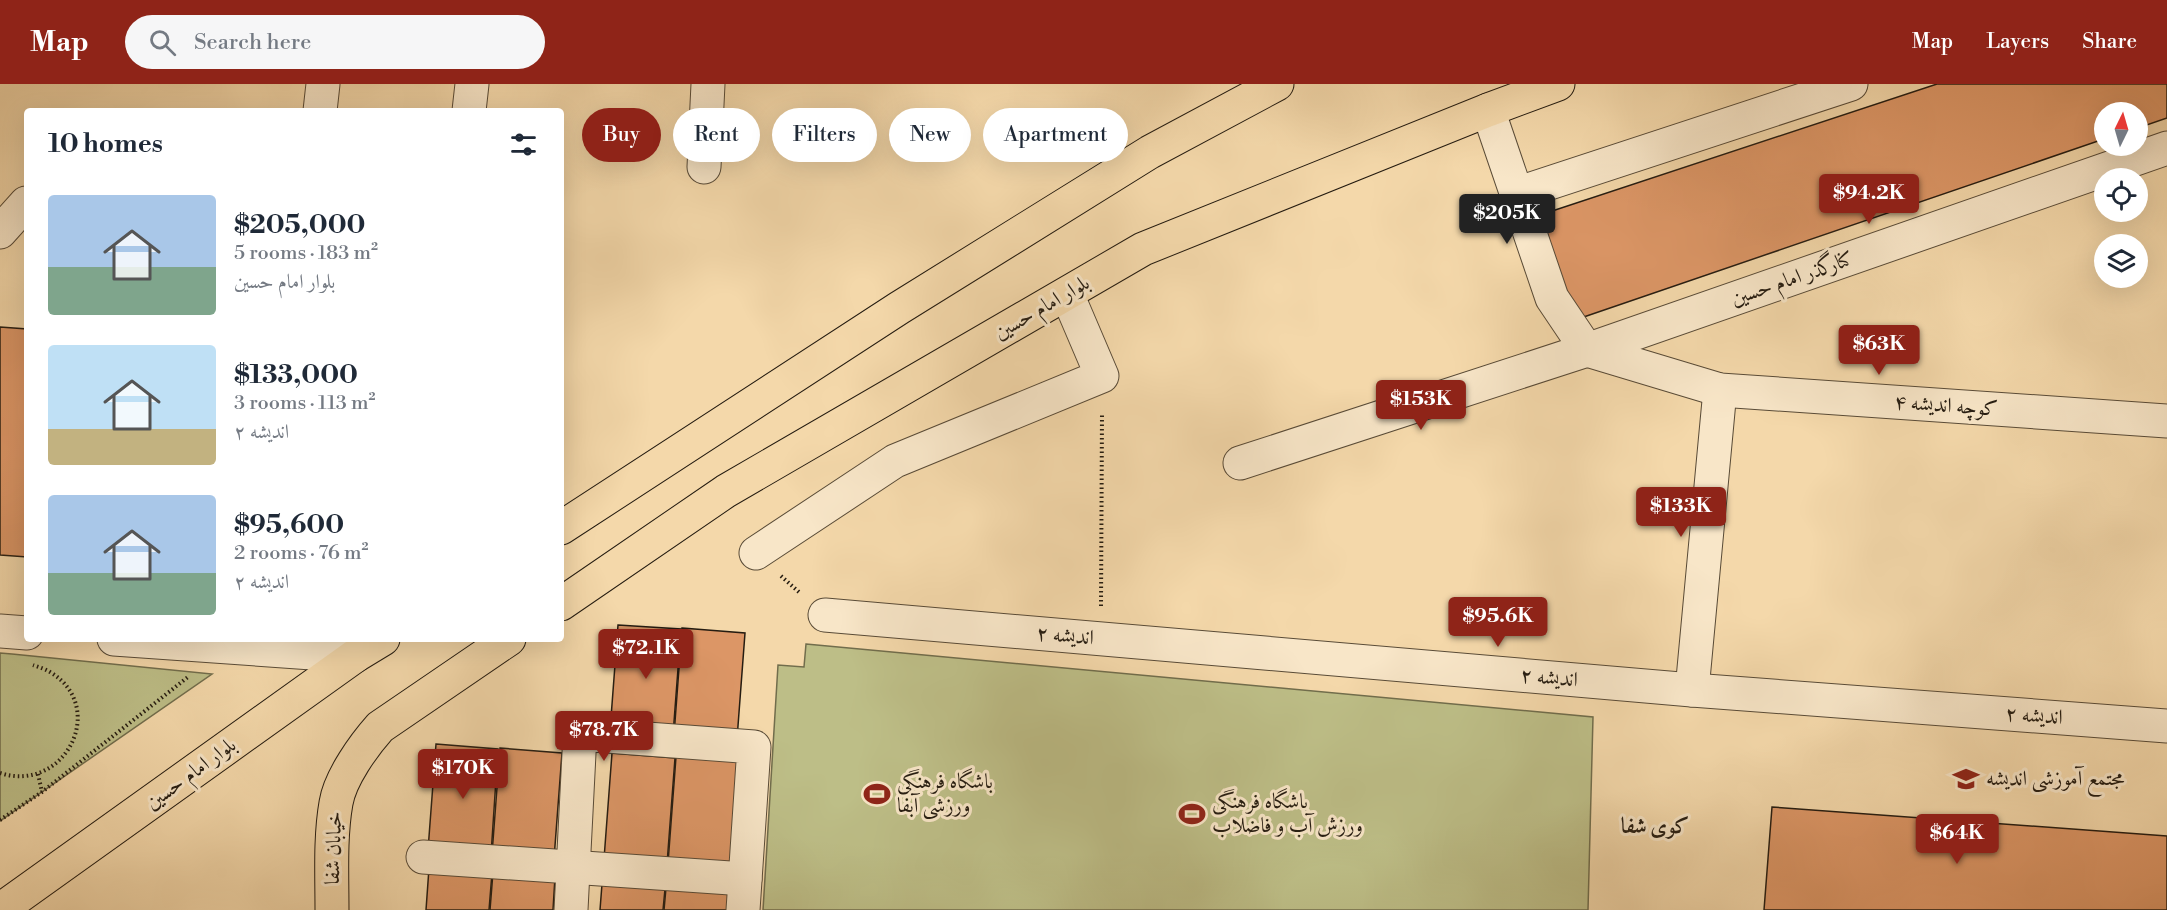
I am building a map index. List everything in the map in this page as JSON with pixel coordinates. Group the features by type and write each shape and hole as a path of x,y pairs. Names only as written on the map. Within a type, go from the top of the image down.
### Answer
{"main road":[{"path":"564,526 899,308 1150,152 1277,84"},
{"name":"بلوار امام حسین","path":"564,602 726,491 1143,249 1558,84"},
{"name":"خیابان شفا","path":"332,910 336,801 352,765 367,741 380,727 505,642"},
{"name":"بلوار امام حسین","path":"0,910 363,645"}],"street":[{"path":"320,108 323,84"},
{"path":"469,108 472,84"},
{"path":"704,167 708,84"},
{"path":"1516,194 1851,84"},
{"path":"1488,110 1552,298 1587,350"},
{"name":"کنارگذر امام حسین","path":"1240,463 1587,350 2167,148"},
{"path":"0,232 24,205"},
{"path":"756,554 896,461 1102,376 1067,294"},
{"name":"کوچه اندیشه ۴","path":"1587,350 1720,390 2167,422"},
{"path":"1692,690 1720,390"},
{"name":"اندیشه ۲","path":"825,615 1692,690 2167,726"},
{"path":"0,631 24,633"},
{"path":"156,642 226,647 363,645"},
{"path":"423,857 573,867 744,894 754,747 580,734 573,867 571,910"}],"path":[{"path":"1101,639 1102,376"},
{"path":"756,554 825,615"},
{"path":"0,820 42,792 226,647"},
{"path":"0,773 20,777 38,774 54,766 67,753 75,737 78,718 74,701 65,684 51,672"},
{"path":"38,774 42,792"}],"green space":[{"name":"باشگاه فرهنگی ورزش آب و فاضلاب","path":"806,644 1593,717 1588,910 763,910 778,665 804,667"},
{"path":"0,653 12,654 212,674 0,821"}],"building":[{"path":"1937,84 2167,84 2167,118 2148,125 2148,102 2094,102 2094,142 1572,321 1540,215"},
{"path":"0,327 24,329 24,557 0,555"},
{"path":"618,625 681,629 673,735 610,731"},
{"path":"682,628 745,633 737,739 674,735"},
{"path":"436,744 498,749 491,855 428,850"},
{"path":"500,748 562,753 554,859 492,854"},
{"path":"612,753 675,758 667,864 604,859"},
{"path":"676,757 739,762 731,867 668,863"},
{"path":"1772,807 2167,836 2167,910 1764,910"},
{"path":"429,868 492,873 489,910 426,910"},
{"path":"493,872 555,877 553,910 490,910"},
{"path":"602,884 665,889 663,910 600,910"},
{"path":"666,888 729,893 727,910 664,910"}],"place":[{"name":"مجتمع آموزشی اندیشه","path":"1966,779"},
{"name":"باشگاه فرهنگی ورزشی آبفا","path":"877,794"},
{"name":"باشگاه فرهنگی ورزش آب و فاضلاب","path":"1192,814"}],"district":[{"name":"کوی شفا","path":"1655,826"}]}
